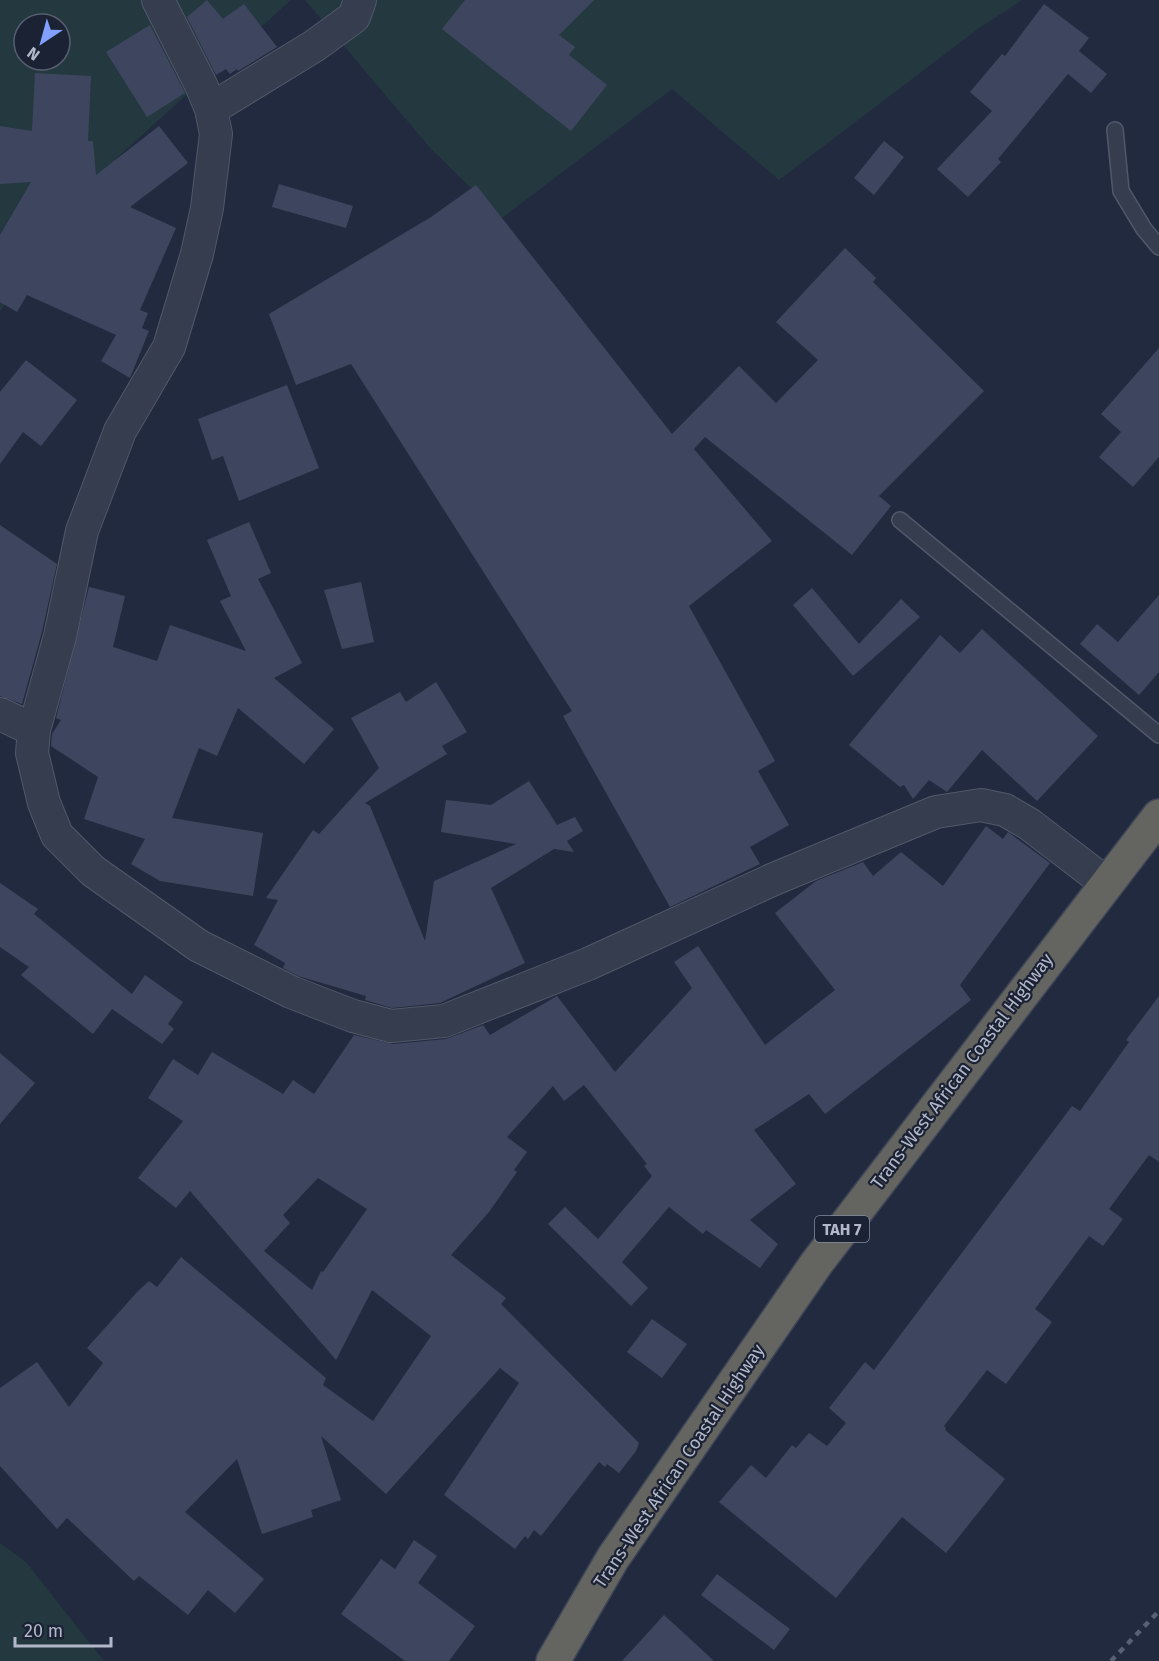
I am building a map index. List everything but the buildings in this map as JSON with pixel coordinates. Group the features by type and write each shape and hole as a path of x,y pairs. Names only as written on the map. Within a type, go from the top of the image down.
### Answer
{"highway":[{"name":"Trans-West African Coastal Highway","path":"553,1661 613,1558 816,1264 1159,816"}],"street":[{"path":"158,0 201,85 211,110 216,134 214,161 197,254 169,347 120,431 82,531 60,636 34,730 32,753 44,803 57,835 93,871 199,946 291,992 353,1016 391,1026 444,1021 588,964 774,879 936,812 981,805 1005,810 1029,824 1106,883"},
{"path":"211,110 314,46 354,16 360,0"},
{"path":"0,714 34,730"}],"lane":[{"path":"1115,130 1121,191 1144,229 1159,247"},
{"path":"900,520 1159,735"}],"shaded area":[{"path":"0,0 291,0 118,157 0,311"},
{"path":"305,0 1022,0 978,29 779,180 672,89 502,218 431,149"},
{"path":"0,1543 26,1562 104,1661 0,1661"}],"railway":[{"path":"1111,1661 1159,1611"}]}
